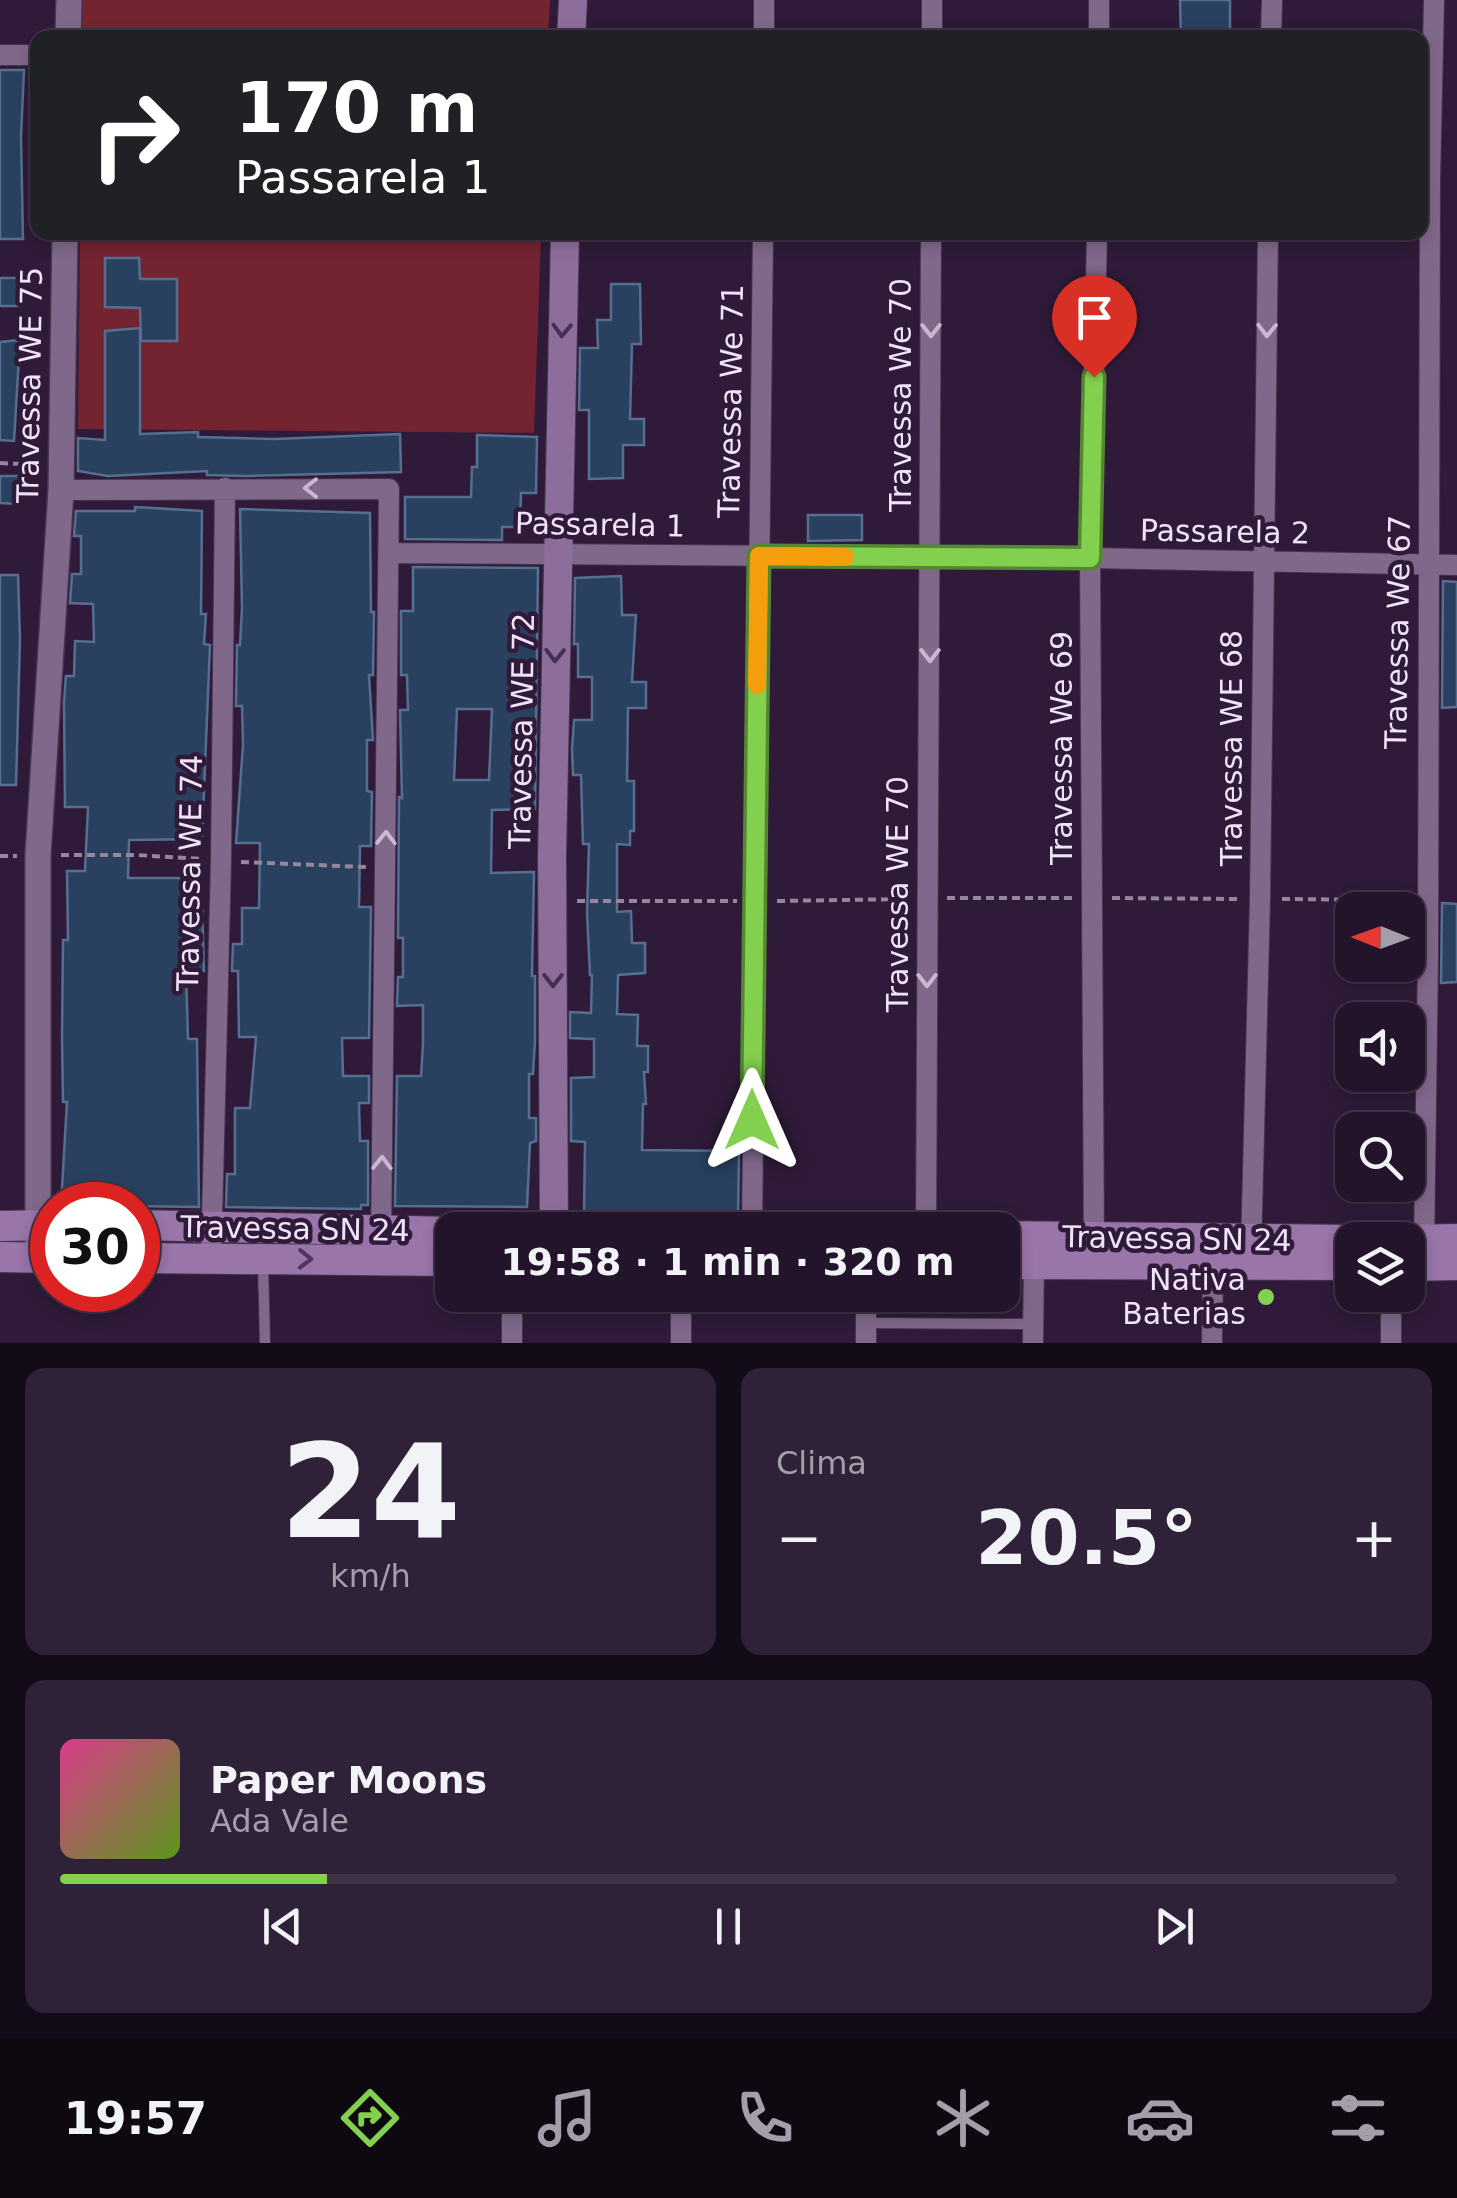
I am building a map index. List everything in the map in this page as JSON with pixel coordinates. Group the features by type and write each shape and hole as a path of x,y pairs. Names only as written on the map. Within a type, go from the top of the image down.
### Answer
{"main road":[{"path":"571,30 572,0"},
{"name":"Travessa WE 72","path":"554,1212 552,856 565,240"},
{"path":"0,1226 30,1225"},
{"name":"Travessa SN 24","path":"160,1225 212,1226 382,1246 435,1257"},
{"name":"Travessa SN 24","path":"160,1258 264,1259 382,1246 435,1235"},
{"path":"1425,1250 1457,1239"},
{"name":"Travessa SN 24","path":"1020,1244 1034,1250 1251,1252 1335,1242"},
{"name":"Travessa SN 24","path":"1020,1256 1034,1250"},
{"name":"Travessa SN 24","path":"1251,1252 1335,1264"},
{"path":"1425,1256 1457,1265"},
{"path":"0,1257 30,1258"}],"street":[{"path":"68,0 68,30"},
{"path":"764,0 764,30"},
{"path":"932,0 932,30"},
{"path":"1099,0 1099,30"},
{"path":"1272,0 1272,30"},
{"name":"Travessa We 67","path":"1416,1222 1426,900 1434,0"},
{"path":"0,54 30,55"},
{"name":"Travessa WE 75","path":"44,1182 38,855 61,478 65,240"},
{"name":"Travessa We 71","path":"752,1212 762,240"},
{"name":"Travessa We 70","path":"930,558 932,240"},
{"name":"Travessa We 69","path":"1094,1250 1090,558 1098,240"},
{"name":"Travessa WE 68","path":"1251,1252 1260,899 1268,240"},
{"path":"61,478 225,488 389,489 382,1246"},
{"name":"Travessa WE 74","path":"211,1258 225,488"},
{"name":"Passarela 1","path":"389,553 930,558"},
{"name":"Passarela 2","path":"930,558 1457,566"},
{"name":"Travessa WE 70","path":"926,1212 930,558"},
{"path":"1033,1334 1034,1250"},
{"path":"1212,1343 1213,1252"},
{"path":"512,1312 512,1343"},
{"path":"680,1312 680,1343"},
{"path":"1391,1343 1392,1312"}],"lane":[{"path":"264,1259 265,1343"},
{"path":"866,1333 1033,1334"}],"path":[{"path":"0,464 61,478"},
{"path":"0,856 137,855 386,868"},
{"path":"928,898 1426,900"}],"shaded area":[{"path":"82,0 550,0 548,30 82,30"},
{"path":"80,240 541,240 534,433 78,429"}],"building":[{"path":"1180,0 1230,0 1230,30 1181,30"},
{"path":"0,70 24,70 23,239 0,239"},
{"path":"105,258 139,258 140,279 177,279 177,341 141,341 140,308 105,307"},
{"path":"0,278 18,278 18,306 0,306"},
{"path":"611,284 640,284 641,344 632,344 630,419 644,419 644,445 623,445 623,478 589,479 589,410 579,410 580,348 598,348 597,320 611,320"},
{"path":"140,328 140,434 198,432 198,437 274,439 400,434 401,472 245,476 207,475 207,471 108,476 78,471 78,438 105,440 105,331"},
{"path":"20,340 14,441 0,440 0,342"},
{"path":"477,435 537,437 536,493 521,493 520,527 502,527 502,540 405,539 405,497 471,497 472,467 477,467"},
{"path":"0,476 19,476 18,504 0,503"},
{"path":"135,507 202,511 201,614 206,614 204,644 210,645 202,839 129,840 128,878 190,878 190,905 202,905 204,971 186,971 188,1039 197,1039 199,1207 160,1206 160,1182 62,1182 67,1102 63,1102 62,1038 63,940 68,940 67,871 85,871 88,807 65,807 64,702 66,676 74,676 75,641 94,642 93,604 70,603 72,574 81,574 81,536 74,536 76,511 135,511"},
{"path":"240,509 370,513 374,612 373,675 369,675 373,740 367,740 367,791 372,792 371,846 360,846 359,907 371,907 369,1038 342,1038 343,1076 369,1076 369,1103 359,1103 360,1141 368,1141 368,1205 361,1205 361,1209 226,1207 227,1174 235,1174 235,1108 250,1108 256,1037 239,1037 238,971 232,971 233,944 242,944 242,908 259,908 260,843 236,843 243,745 242,706 236,706 242,608"},
{"path":"808,515 862,515 862,540 808,541"},
{"path":"413,567 538,568 535,809 492,810 491,873 534,872 535,1040 533,1074 529,1074 529,1118 536,1118 536,1141 530,1143 527,1207 395,1206 397,1076 421,1076 423,1044 423,1005 397,1006 398,977 403,977 403,938 398,938 400,710 408,710 407,675 401,675 401,611 413,611","holes":["457,709 492,709 489,780 454,780"]},
{"path":"0,575 18,575 16,785 0,785"},
{"path":"621,576 622,615 636,615 632,682 646,682 646,708 628,708 627,781 634,781 634,831 630,831 630,845 617,844 617,912 631,911 632,943 645,943 645,973 618,975 617,1014 638,1015 637,1046 648,1046 642,1150 739,1151 738,1212 584,1212 585,1142 571,1141 571,1078 594,1077 594,1039 570,1038 570,1012 591,1013 589,844 583,844 581,775 573,775 572,749 574,720 592,720 592,677 578,677 575,578"},
{"path":"1443,581 1457,582 1457,707 1442,708"},
{"path":"1442,903 1457,904 1457,982 1441,983"}],"slow traffic":[{"path":"757,685 759,556 845,557"}],"place":[{"name":"Nativa Baterias","path":"1266,1297"}],"route":[{"path":"752,1120 759,556 1090,558 1094,377"}]}
